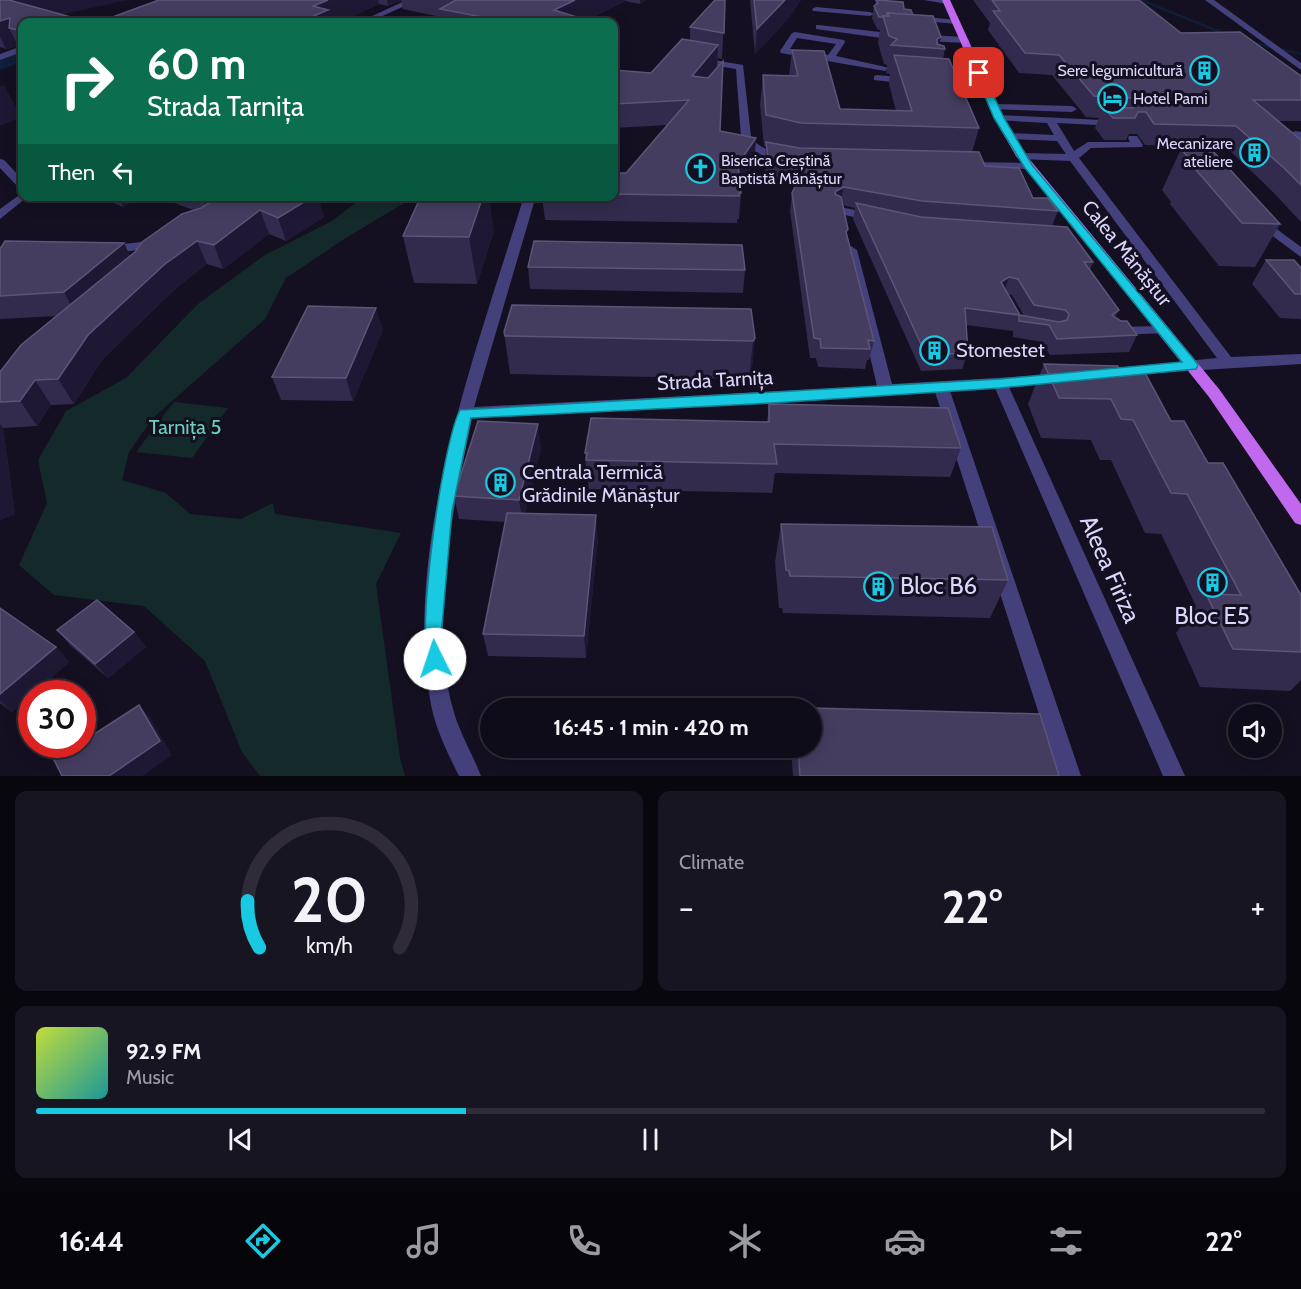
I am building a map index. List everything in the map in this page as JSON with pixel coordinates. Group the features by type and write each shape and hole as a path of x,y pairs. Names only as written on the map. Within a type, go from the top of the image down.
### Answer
{"main road":[{"name":"Calea Mănăștur","path":"946,1 999,118 1025,161 1214,393 1301,518"}],"street":[{"path":"372,18 414,0"},
{"path":"928,0 946,1"},
{"path":"1209,0 1301,67"},
{"path":"816,9 870,14"},
{"path":"838,11 837,19 856,25"},
{"path":"906,17 957,22"},
{"path":"819,27 889,36 965,40"},
{"path":"831,58 841,42 795,35 784,51 885,68"},
{"path":"0,57 18,50"},
{"path":"687,58 740,67 746,137 751,147 767,154 797,160"},
{"path":"936,70 979,73"},
{"path":"877,78 920,82"},
{"path":"930,83 985,87"},
{"path":"994,107 1072,109"},
{"path":"999,118 1120,123 1122,125"},
{"path":"1050,120 1073,158 1227,362"},
{"path":"1301,135 1295,134 1301,141"},
{"path":"1009,136 1061,138"},
{"path":"957,165 1073,158 1088,145 1138,145 1133,138"},
{"path":"0,162 18,180"},
{"path":"0,215 18,199"},
{"path":"470,776 440,702 432,638 444,511 465,414 529,201"},
{"path":"840,211 889,220"},
{"path":"1248,212 1301,253"},
{"path":"1070,237 1087,238"},
{"path":"95,251 163,243 146,262"},
{"path":"851,250 886,390"},
{"path":"1114,331 1163,330"},
{"path":"1112,373 1227,362 1301,359"},
{"name":"Strada Tarnița","path":"465,414 941,387 1078,376"},
{"name":"Aleea Firiza","path":"1000,383 1174,776"},
{"path":"941,387 1070,776"}],"green space":[{"path":"358,201 407,201 286,278 265,319 153,418 129,452 122,480 166,493 190,514 241,519 273,503 275,514 401,533 376,584 400,758 405,776 260,776 242,752 205,661 144,606 54,595 19,565 47,503 38,460 66,411 126,378 198,304 265,255 332,221"},
{"name":"Tarnița 5","path":"174,402 228,408 192,458 136,452"}],"building":[{"path":"0,0 9,0 74,18 18,18 18,30 9,28 10,18 0,21"},
{"path":"159,0 328,0 313,6 328,10 309,18 110,18"},
{"path":"456,0 575,0 554,10 577,17 487,18 440,9"},
{"path":"715,0 725,0 724,33 690,27"},
{"path":"754,0 785,0 757,29"},
{"path":"876,0 903,2 904,9 911,10 913,15 887,13 887,16 879,17 874,6 878,3"},
{"path":"992,0 1139,0 1181,33 1240,32 1301,76 1301,100 1253,100 1301,140 1301,185 1236,126 1154,124 1146,112 1138,112 1135,118 1113,118 1103,107 1132,108 1138,104 1134,98 1094,96 1059,55 1025,53 993,11 1000,11"},
{"path":"887,13 933,16 941,37 937,39 937,44 944,46 945,49 891,45 897,39 889,36 883,16 889,16"},
{"path":"682,39 718,45 692,76 708,78 723,61 720,131 756,138 738,164 741,193 739,196 618,194 618,173 626,173 689,100 618,104 618,70 651,73"},
{"path":"792,50 824,51 840,109 912,111 894,55 949,59 979,128 801,123 766,115 763,75 798,76"},
{"path":"766,142 799,148 979,152 985,166 1019,168 1033,198 1048,198 1058,211 922,201 844,187 836,191 835,194 841,197 848,229 846,232 874,341 868,340 870,349 821,348 820,339 814,338 792,193 805,165 768,157"},
{"path":"1181,149 1211,149 1280,224 1242,223 1190,163 1193,163"},
{"path":"212,201 306,201 278,218 260,210 214,245 197,241 165,264 88,335 58,379 35,380 20,401 0,402 0,372 21,345 135,252 142,242 182,214 201,208"},
{"path":"419,201 481,201 469,237 403,236"},
{"path":"856,203 921,217 1067,227 1093,262 1084,262 1119,310 1112,315 1121,321 1127,321 1137,335 1057,339 1049,325 1019,321 1019,315 965,308 968,353 926,355","holes":["1009,277 1018,279 1034,305 1065,310 1069,314 1067,320 1059,322 1020,315 1001,282"]},
{"path":"5,241 124,243 64,292 0,296 0,249"},
{"path":"534,241 742,245 745,270 528,267"},
{"path":"1266,260 1294,260 1301,268 1301,294 1295,294"},
{"path":"512,305 751,309 755,338 753,341 505,336 504,332"},
{"path":"308,306 376,308 346,378 272,377"},
{"path":"1044,364 1143,369 1171,421 1184,421 1208,463 1223,463 1301,595 1301,652 1233,649 1206,594 1241,595 1187,494 1171,493 1133,420 1121,419 1111,399 1059,398"},
{"path":"769,404 948,408 961,448 774,444 777,464 586,460 587,453 585,453 591,418 769,422"},
{"path":"478,421 538,424 519,500 454,496"},
{"path":"507,513 596,515 584,636 483,634"},
{"path":"781,524 992,527 1008,580 790,576 789,571 786,570"},
{"path":"97,600 134,632 95,664 57,630"},
{"path":"0,608 56,647 0,694"},
{"path":"139,705 160,741 109,776 62,776 54,760 57,758 96,758 96,733"},
{"path":"822,708 1040,714 1059,776 800,776 799,758 822,758"}],"waterway":[{"path":"1140,0 1231,36"},
{"path":"1246,41 1301,54"},
{"path":"0,65 18,58"}],"place":[{"name":"Sere legumicultură","path":"1204,70"},
{"name":"Hotel Pami","path":"1112,98"},
{"name":"Mecanizare ateliere","path":"1254,152"},
{"name":"Biserica Creștină Baptistă Mănăștur","path":"700,169"},
{"name":"Stomestet","path":"935,350"},
{"name":"Centrala Termică Grădinile Mănăștur","path":"501,483"},
{"name":"Bloc E5","path":"1212,583"},
{"name":"Bloc B6","path":"879,586"}],"route":[{"path":"435,659 432,638 444,511 465,414 1000,383 1192,365 1028,166 999,118 979,73"}]}
